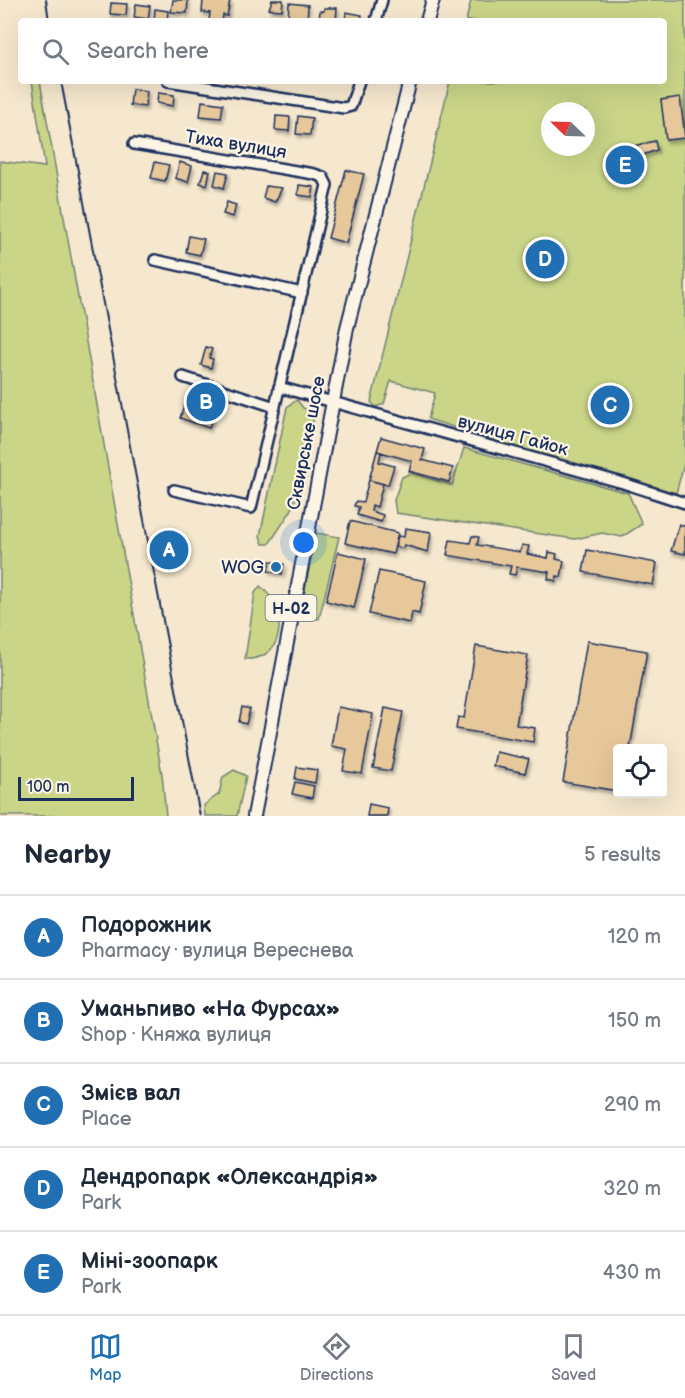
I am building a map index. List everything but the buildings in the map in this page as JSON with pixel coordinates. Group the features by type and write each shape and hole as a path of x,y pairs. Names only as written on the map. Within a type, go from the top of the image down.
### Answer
{"main road":[{"path":"428,18 433,0"},
{"name":"Сквирське шосе","path":"254,816 332,401 368,237 410,84"}],"street":[{"path":"377,18 382,0"},
{"path":"188,84 344,108 351,106 358,84"},
{"name":"Тиха вулиця","path":"134,144 324,177 327,185 302,292"},
{"path":"154,260 302,292 250,508 174,490"},
{"path":"183,377 275,407"},
{"name":"вулиця Гайок","path":"279,387 685,502"}],"green space":[{"path":"471,0 685,0 685,461 676,493 530,452 428,419 435,393 391,381 384,404 376,407 371,402 449,84 667,84 667,18 467,18"},
{"path":"32,84 41,84 162,774 166,816 0,816 0,161 45,167"},
{"path":"297,400 303,408 315,414 299,473 300,488 291,511 269,544 263,544 260,536 287,407"},
{"path":"464,448 628,493 642,524 622,537 602,533 575,539 396,513 394,500 402,477 411,473 452,485"},
{"path":"316,533 339,537 319,619 300,616"},
{"path":"260,586 269,595 275,607 279,619 279,631 276,642 269,651 259,657 245,659 255,593"},
{"path":"234,770 246,776 237,816 205,816 204,805 219,794 223,777"}],"railway":[{"path":"46,0 49,18"},
{"path":"62,84 200,816"}],"place":[{"name":"Міні-зоопарк","path":"625,165"},
{"name":"Дендропарк «Олександрія»","path":"545,259"},
{"name":"Уманьпиво «На Фурсах»","path":"206,402"},
{"name":"Змієв вал","path":"610,405"},
{"name":"Подорожник","path":"169,550"},
{"name":"WOG","path":"276,567"}]}
